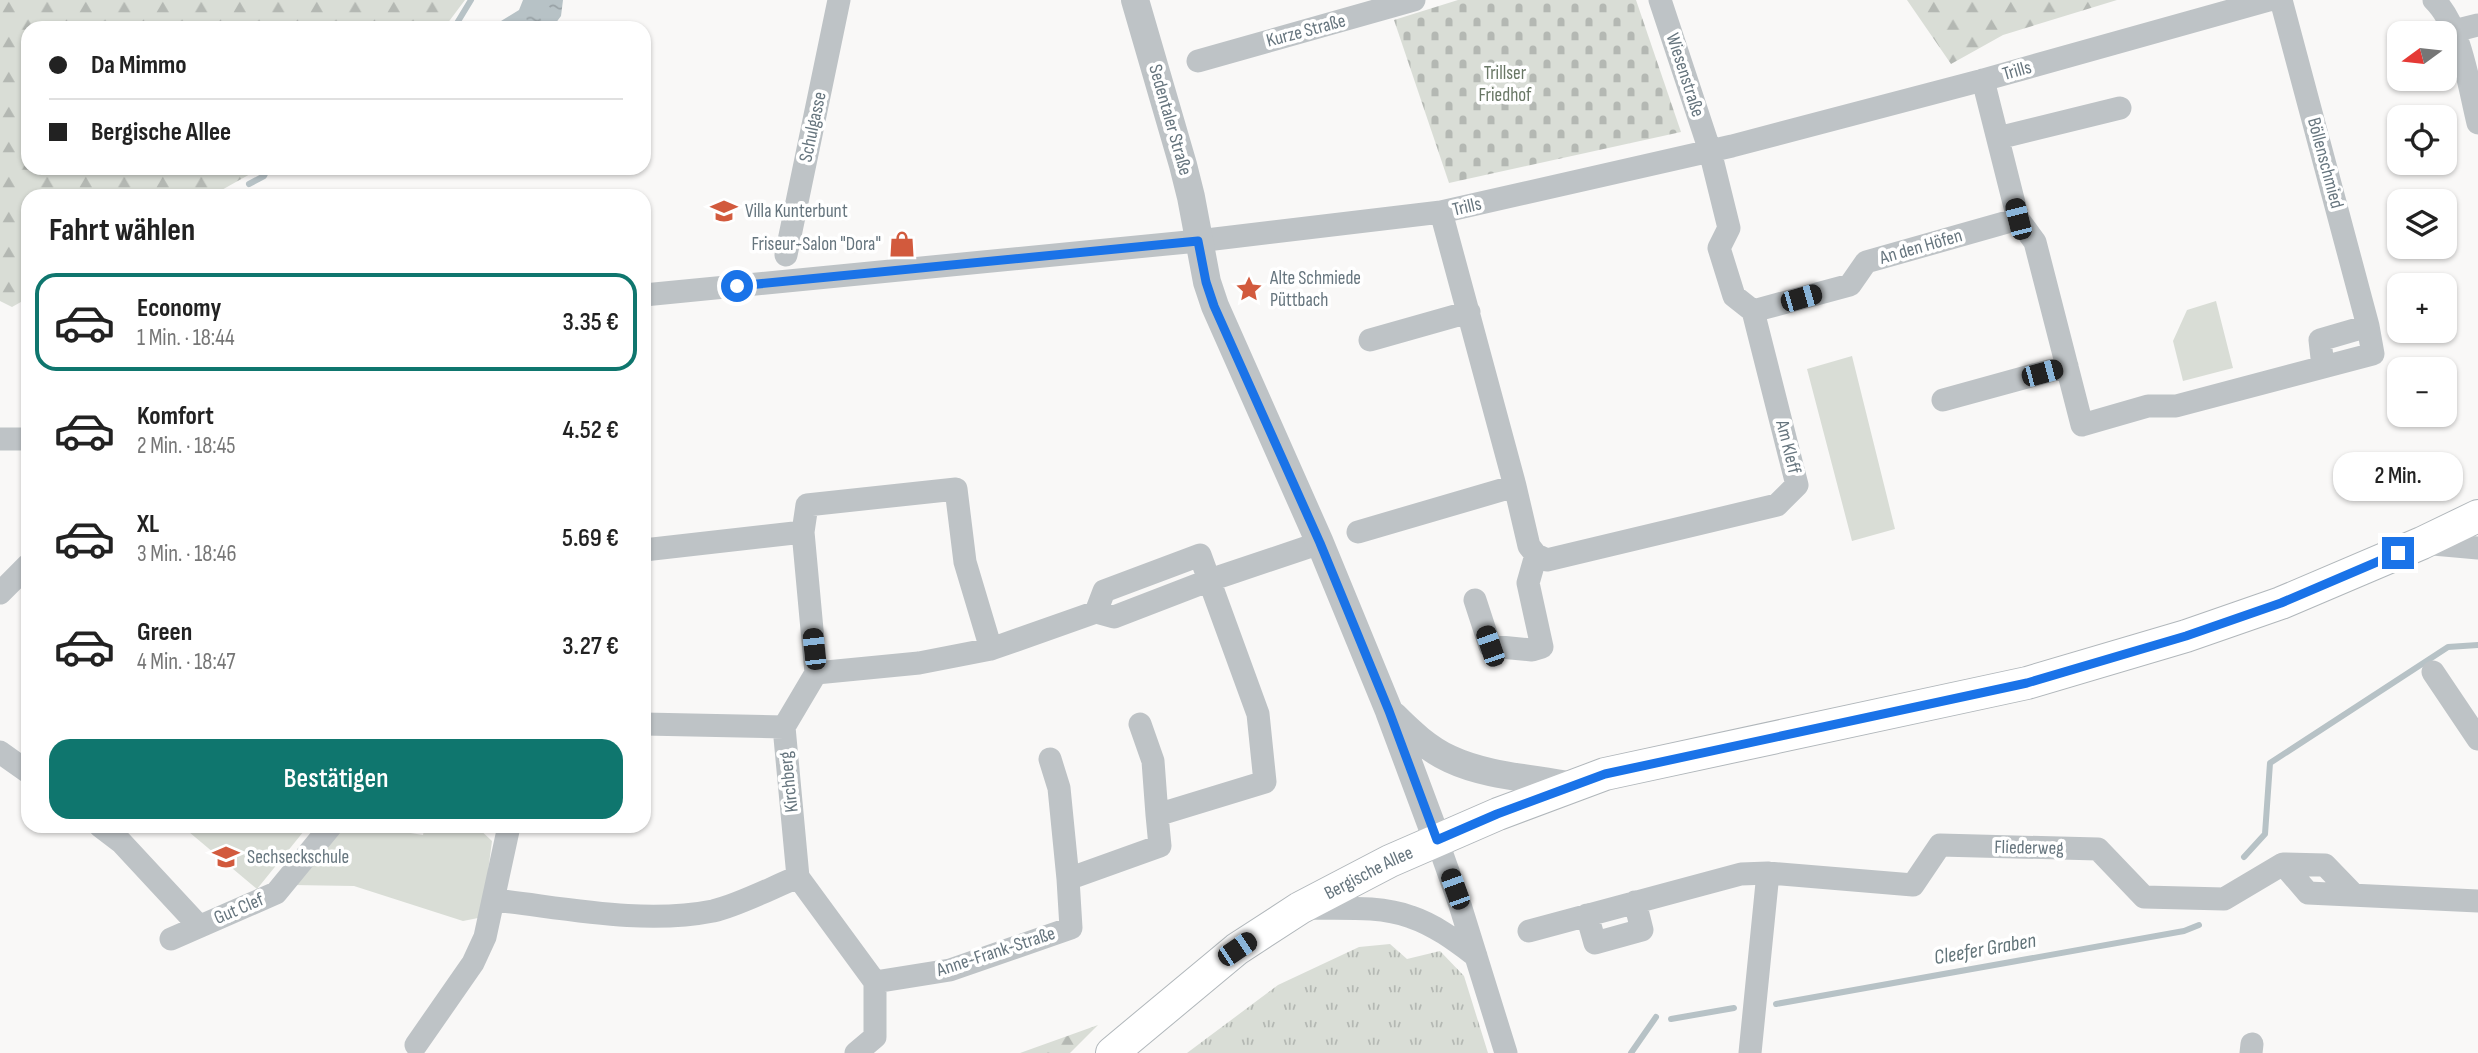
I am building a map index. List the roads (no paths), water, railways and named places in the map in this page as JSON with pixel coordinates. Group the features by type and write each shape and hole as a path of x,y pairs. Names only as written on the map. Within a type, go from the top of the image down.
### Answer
{"main road":[{"name":"Bergische Allee","path":"1112,1053 1237,949 1300,908 1437,840 1572,786 1605,774 2027,683 2186,636 2281,603 2478,516"}],"street":[{"name":"Schulgasse","path":"786,255 839,0"},
{"name":"Sedentaler Straße","path":"1135,0 1183,165 1206,282 1214,306 1320,543 1389,711 1437,840"},
{"name":"Kurze Straße","path":"1198,61 1414,0"},
{"name":"Wiesenstraße","path":"1660,0 1710,151"},
{"name":"Trills","path":"651,294 1198,241 1441,212 1710,151 1983,80 2269,0"},
{"name":"Böllenschmied","path":"1983,80 2018,219 2035,242 2082,425 2148,406 2176,406 2323,368 2320,340 2368,326 2281,0"},
{"path":"2434,0 2448,21"},
{"path":"2457,31 2478,25"},
{"path":"2457,43 2478,123"},
{"path":"1998,138 2120,108"},
{"name":"Am Kleff","path":"1536,555 1547,561 1777,505 1797,485 1753,311 1734,296 1719,248 1729,228 1710,151"},
{"path":"1441,212 1530,547 1536,555 1528,583 1542,647 1532,650 1490,646 1475,600"},
{"name":"An den Höfen","path":"1753,311 1850,285 1866,262 2018,219"},
{"path":"1370,340 1469,312"},
{"path":"1943,400 2067,366"},
{"path":"0,439 21,439"},
{"path":"1359,532 1515,486"},
{"path":"991,649 965,562 956,489 807,505 803,533 817,673 919,663 991,649 1096,612 1114,617 1210,580 1320,543"},
{"path":"651,549 803,533"},
{"path":"2422,543 2478,548"},
{"path":"0,593 21,572"},
{"path":"1157,815 1265,782 1258,714 1210,580"},
{"path":"2433,671 2478,739"},
{"name":"Kirchberg","path":"798,877 783,727 817,673"},
{"path":"1389,711 1428,746 1449,759 1485,770 1572,786"},
{"path":"651,723 783,727"},
{"path":"1068,879 1160,846 1153,761 1140,724"},
{"path":"0,752 21,767"},
{"name":"Anne-Frank-Straße","path":"875,982 950,970 1071,928 1059,788 1050,759"},
{"path":"109,833 121,842 199,926"},
{"name":"Gut Clef","path":"171,939 276,893 325,833"},
{"path":"416,1045 473,962 485,937 494,900 504,833"},
{"path":"1437,840 1507,1053"},
{"name":"Fliederweg","path":"1529,931 1741,874 1768,873 1913,886 1940,845 2098,849 2144,897 2224,899 2283,864 2325,865 2354,895 2478,901"},
{"path":"1750,1053 1768,873"},
{"path":"494,900 668,916 716,910 798,877 875,982 876,1037 856,1053"},
{"name":"Bergische Allee","path":"1300,908 1401,914 1434,928 1476,956"}],"water":[{"path":"523,0 563,0 561,16 557,21 501,21 519,10"}],"waterway":[{"path":"458,21 471,0"},
{"path":"249,184 264,175"},
{"name":"Cleefer Graben","path":"2244,857 2265,834 2270,763 2448,647 2478,645"},
{"name":"Cleefer Graben","path":"1776,1004 2184,931 2199,925"},
{"name":"Cleefer Graben","path":"1671,1019 1734,1008"},
{"name":"Cleefer Graben","path":"1631,1053 1656,1017"}],"place":[{"name":"Villa Kunterbunt","path":"724,211"},
{"name":"Friseur-Salon \"Dora\"","path":"902,244"},
{"name":"Alte Schmiede Püttbach","path":"1249,289"},
{"name":"Sechseckschule","path":"226,857"}],"park label":[{"name":"Trillser Friedhof","path":"1505,84"}]}
